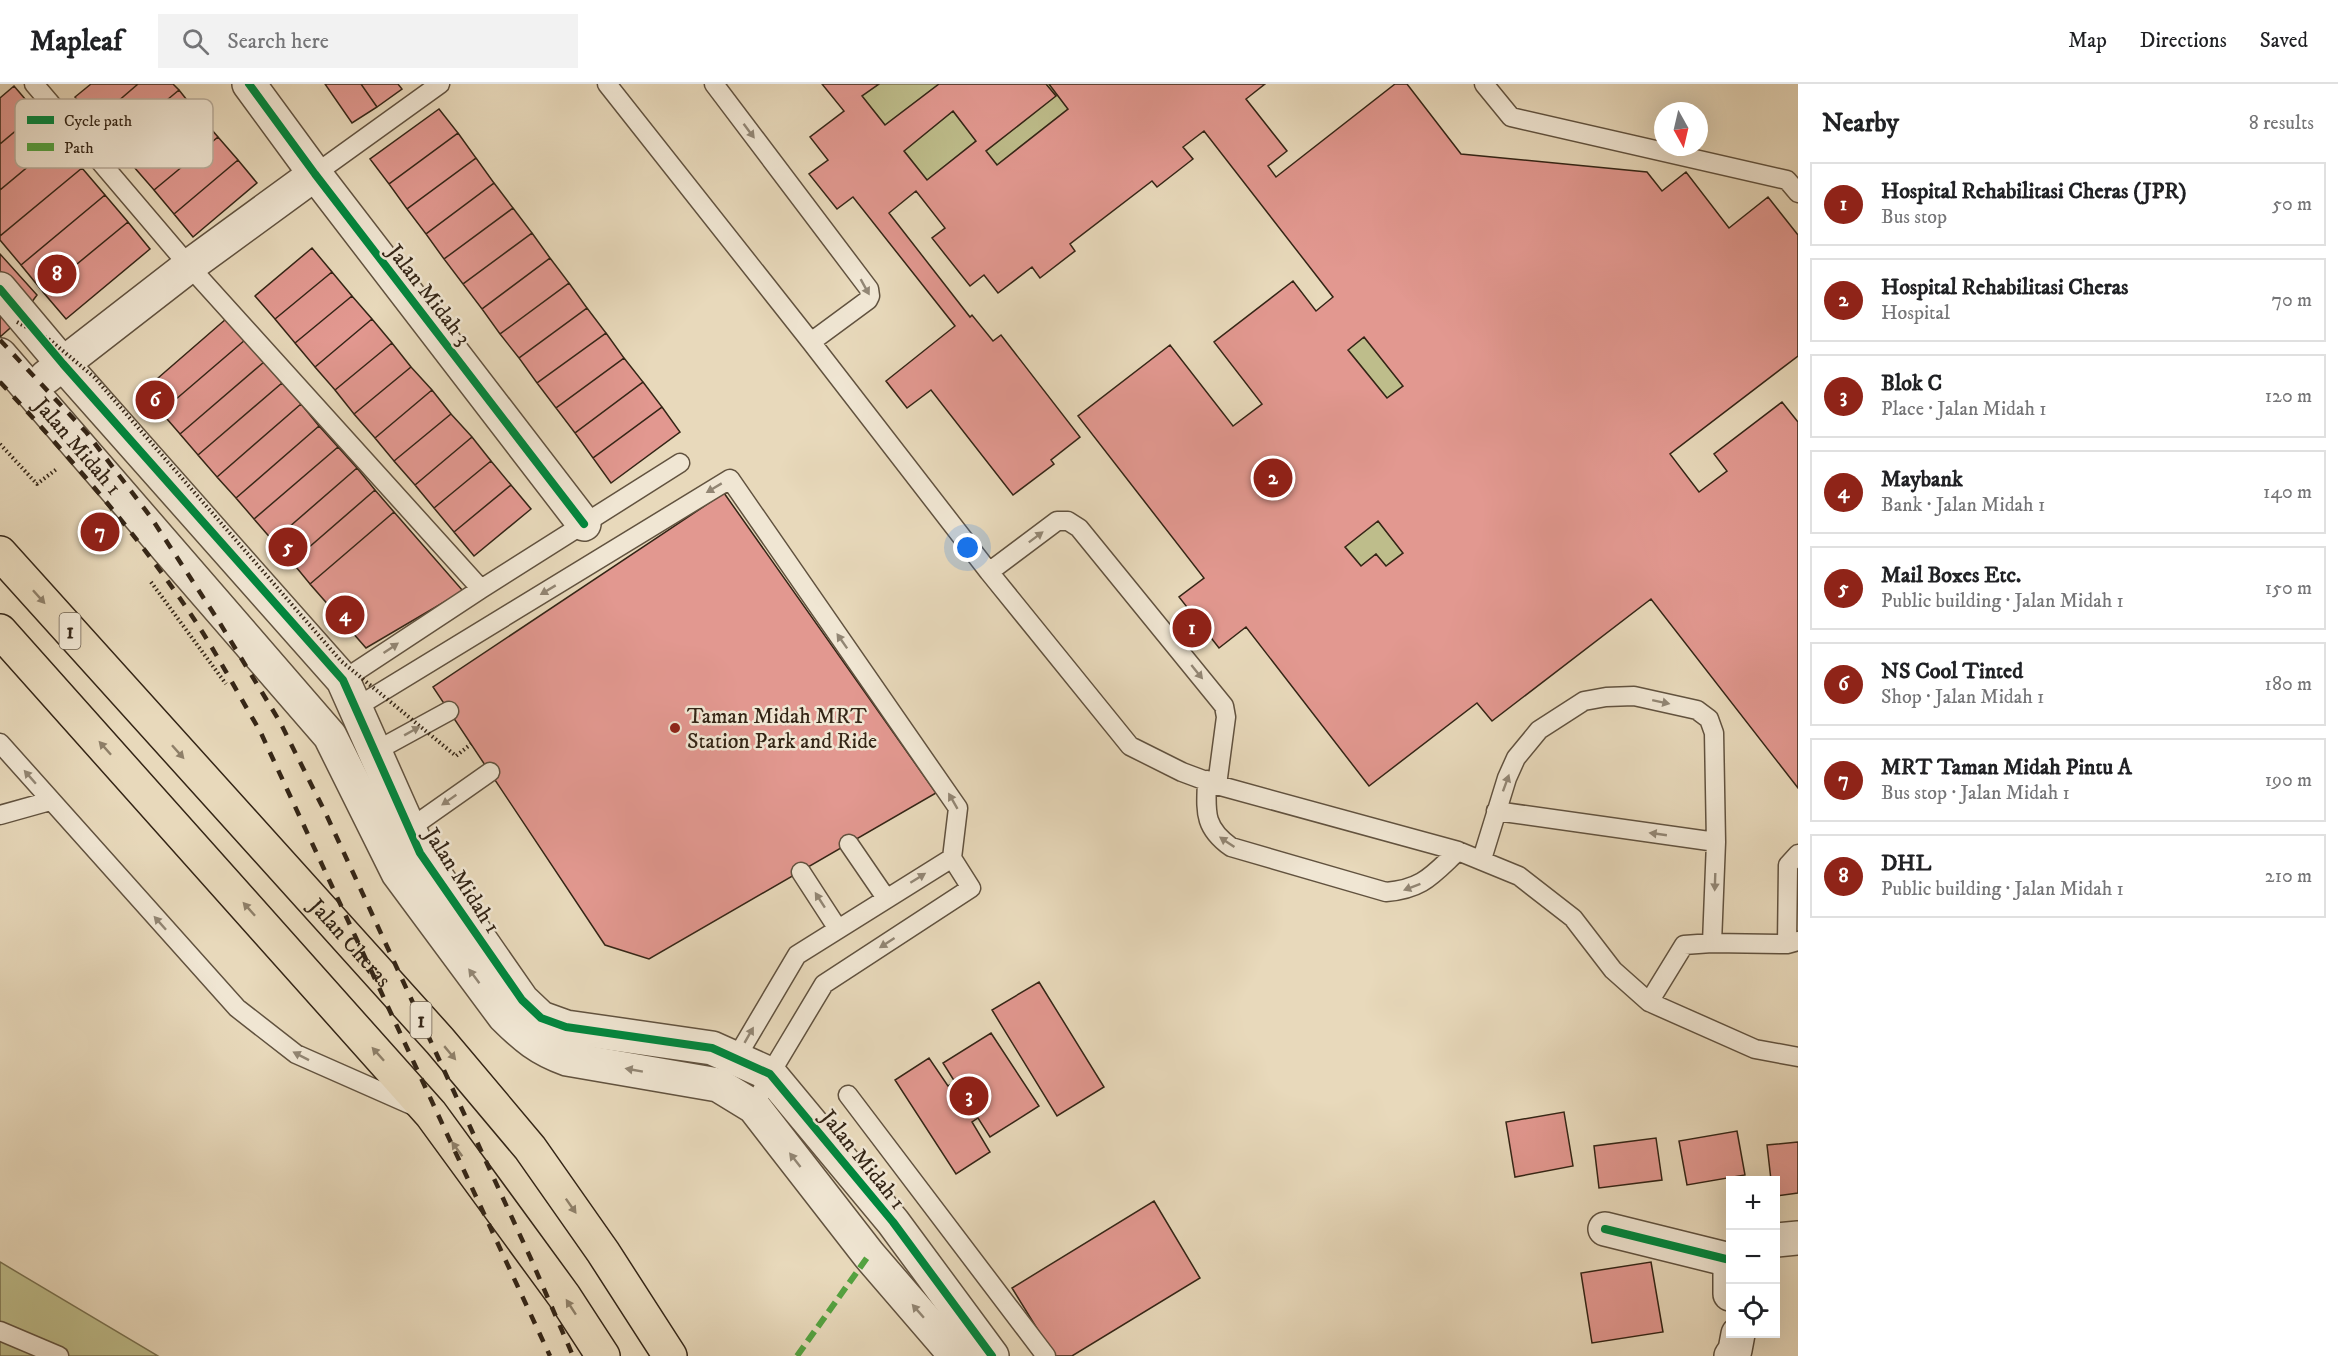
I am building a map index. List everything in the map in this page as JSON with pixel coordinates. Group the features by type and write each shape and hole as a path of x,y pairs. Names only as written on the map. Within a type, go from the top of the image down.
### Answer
{"highway":[{"name":"Jalan Cheras","path":"0,553 440,1041 500,1112 530,1148 603,1252 670,1356"},
{"name":"1","path":"0,631 431,1114 564,1296 603,1356"}],"street":[{"name":"Jalan Midah 3","path":"249,84 315,174 584,524"},
{"path":"30,390 189,266 315,174"},
{"name":"Jalan Midah 1","path":"0,289 349,694 420,853 522,1000 541,1018 566,1027 712,1048 727,1072 869,1255 956,1356"},
{"name":"Jalan Midah 1","path":"0,356 330,736 398,873 504,1016 523,1036 545,1051 567,1059 770,1074 892,1222 992,1356"},
{"path":"1605,1229 1726,1259"},
{"path":"1780,1240 1798,1238"},
{"path":"1731,1356 1735,1350 1737,1338"}],"lane":[{"path":"34,84 47,99"},
{"path":"315,174 440,84"},
{"path":"607,84 989,572 1130,746 1182,772 1458,851 1519,876 1573,918 1613,970 1648,1002 1755,1049 1798,1057"},
{"path":"714,84 869,289 868,300 811,342"},
{"path":"1484,84 1511,117 1787,180 1798,193"},
{"path":"106,168 189,266 481,589"},
{"path":"349,694 481,589 680,463"},
{"path":"349,694 730,479 958,808 951,858 971,888 824,984 770,1074 754,1107"},
{"path":"989,572 1057,521 1068,521 1079,528 1224,706 1226,717 1206,813 1209,825 1220,839 1231,847 1386,892 1403,891 1420,885 1458,851"},
{"path":"1482,860 1496,811 1516,758 1539,730 1584,701 1606,697 1634,696 1697,710 1709,719 1714,733 1716,842 1712,943"},
{"path":"374,752 449,711"},
{"path":"0,742 237,1008 296,1054 431,1114"},
{"path":"409,829 490,772"},
{"path":"0,815 51,801"},
{"path":"1496,811 1716,842"},
{"path":"849,844 886,898"},
{"path":"1648,1002 1684,945 1792,942 1788,864 1798,854"},
{"path":"727,1072 796,955 951,858"},
{"path":"801,872 838,929"},
{"path":"848,1095 1046,1356"},
{"path":"0,1331 59,1356"}],"path":[{"path":"17,322 50,340 94,377 341,661 456,756 471,744"},
{"path":"0,444 37,484 64,464"}],"shaded area":[{"path":"879,84 939,84 885,125 862,96"},
{"path":"1046,84 1049,84 1068,109 997,165 986,151 1055,96"},
{"path":"953,111 976,141 927,180 904,151"},
{"path":"1364,337 1403,386 1387,398 1348,350"},
{"path":"1378,521 1403,553 1386,566 1376,554 1361,566 1345,547"},
{"path":"0,1262 158,1356 0,1356"}],"building":[{"path":"91,84 138,84 121,99 77,99 75,97"},
{"path":"138,84 173,84 179,90 168,99 121,99"},
{"path":"325,84 361,84 377,107 352,123"},
{"path":"361,84 398,84 402,89 377,107"},
{"path":"822,84 879,84 862,96 885,125 939,84 1046,84 1056,96 986,151 997,165 1068,109 1049,84 1265,84 1246,99 1287,151 1268,166 1276,177 1395,84 1407,84 1461,154 1647,172 1662,191 1686,172 1729,228 1768,197 1798,235 1798,356 1670,454 1699,492 1727,471 1714,454 1782,402 1798,422 1798,788 1651,599 1492,721 1477,703 1369,786 1246,627 1219,648 1179,597 1204,578 1078,416 1170,345 1233,426 1262,404 1214,342 1293,281 1316,311 1333,297 1204,131 1183,147 1193,159 1157,187 1152,181 1070,244 1075,251 1040,278 1032,267 998,293 984,275 970,286 932,238 945,228 916,191 889,213 970,317 972,315 993,341 1001,335 1080,437 1051,460 1054,464 1013,495 931,390 907,408 886,381 955,326 853,197 837,209 809,174 828,160 810,137 844,111","holes":["953,111 976,141 927,180 904,151","1364,337 1403,386 1387,398 1348,350","1378,521 1403,553 1386,566 1376,554 1361,566 1345,547"]},
{"path":"14,86 25,99 15,99 15,131 0,144 0,98"},
{"path":"179,90 186,99 168,99"},
{"path":"439,109 458,133 389,184 370,159"},
{"path":"15,131 15,168 26,168 0,190 0,144"},
{"path":"213,131 218,137 213,141"},
{"path":"458,133 476,158 407,209 389,184"},
{"path":"218,137 238,160 174,214 154,190 181,168 213,168 213,141"},
{"path":"476,158 494,183 426,234 407,209"},
{"path":"238,160 257,183 193,237 174,214"},
{"path":"26,168 82,168 0,236 0,190"},
{"path":"82,168 105,195 21,265 0,240 0,236"},
{"path":"135,168 181,168 154,190"},
{"path":"494,183 513,208 444,259 426,234"},
{"path":"105,195 128,222 43,292 21,265"},
{"path":"513,208 532,233 463,284 444,259"},
{"path":"128,222 150,249 66,319 43,292"},
{"path":"532,233 550,258 482,309 463,284"},
{"path":"312,248 332,272 275,319 255,296"},
{"path":"0,254 37,295 17,322 0,337"},
{"path":"550,258 569,283 500,334 482,309"},
{"path":"332,272 352,296 295,343 275,319"},
{"path":"569,283 587,308 519,358 500,334"},
{"path":"352,296 372,319 315,367 295,343"},
{"path":"587,308 606,333 537,383 519,358"},
{"path":"226,319 245,340 161,412 143,391"},
{"path":"372,319 392,343 335,390 315,367"},
{"path":"606,333 624,358 556,408 537,383"},
{"path":"245,340 264,362 180,434 161,412"},
{"path":"392,343 411,367 354,414 335,390"},
{"path":"624,358 643,382 575,433 556,408"},
{"path":"264,362 282,383 198,455 180,434"},
{"path":"411,367 432,390 375,438 354,414"},
{"path":"643,382 662,407 593,458 575,433"},
{"path":"282,383 301,404 217,477 198,455"},
{"path":"432,390 451,414 394,461 375,438"},
{"path":"301,404 319,426 236,498 217,477"},
{"path":"662,407 680,432 611,483 593,458"},
{"path":"451,414 472,437 415,485 394,461"},
{"path":"319,426 338,447 254,519 236,498"},
{"path":"472,437 491,461 434,508 415,485"},
{"path":"338,447 357,468 273,541 254,519"},
{"path":"491,461 511,485 454,532 434,508"},
{"path":"357,468 375,490 292,562 273,541"},
{"path":"511,485 531,509 474,556 454,532"},
{"path":"375,490 394,512 310,584 292,562"},
{"name":"Taman Midah MRT Station Park and Ride","path":"724,493 936,793 649,959 605,945 433,687"},
{"path":"394,512 463,591 366,648 310,584"},
{"path":"1039,982 1104,1087 1057,1116 992,1010"},
{"path":"991,1033 1039,1106 990,1137 978,1118 972,1122 990,1152 956,1174 895,1080 929,1058 948,1086 955,1082 943,1063"},
{"path":"1564,1112 1573,1166 1515,1177 1506,1122"},
{"path":"1737,1131 1745,1175 1726,1176 1726,1178 1687,1185 1679,1141"},
{"path":"1656,1138 1662,1180 1599,1188 1594,1146"},
{"path":"1798,1142 1798,1193 1780,1195 1780,1176 1771,1176 1767,1145"},
{"path":"1154,1201 1200,1278 1072,1356 1054,1356 1012,1288"},
{"path":"1651,1262 1663,1332 1592,1343 1581,1273"}],"railway":[{"path":"0,340 86,432 150,516 218,620 280,722 326,814 531,1259 573,1356"},
{"path":"0,382 81,472 157,566 218,657 260,731 550,1356"}],"marked path":[{"path":"797,1356 869,1255"}],"cycle path":[{"path":"249,84 315,174 584,524"},
{"path":"0,289 63,364 343,680 420,853 522,1000 541,1018 566,1027 712,1048 770,1074 893,1222 992,1356"},
{"path":"1605,1229 1726,1259"}],"place":[{"name":"DHL","path":"57,274"},
{"name":"NS Cool Tinted","path":"155,400"},
{"name":"Hospital Rehabilitasi Cheras","path":"1273,478"},
{"name":"MRT Taman Midah Pintu A","path":"100,532"},
{"name":"Mail Boxes Etc.","path":"288,547"},
{"name":"Maybank","path":"345,615"},
{"name":"Hospital Rehabilitasi Cheras (JPR)","path":"1192,628"},
{"name":"Taman Midah MRT Station Park and Ride","path":"675,728"},
{"name":"Blok C","path":"969,1096"}]}
